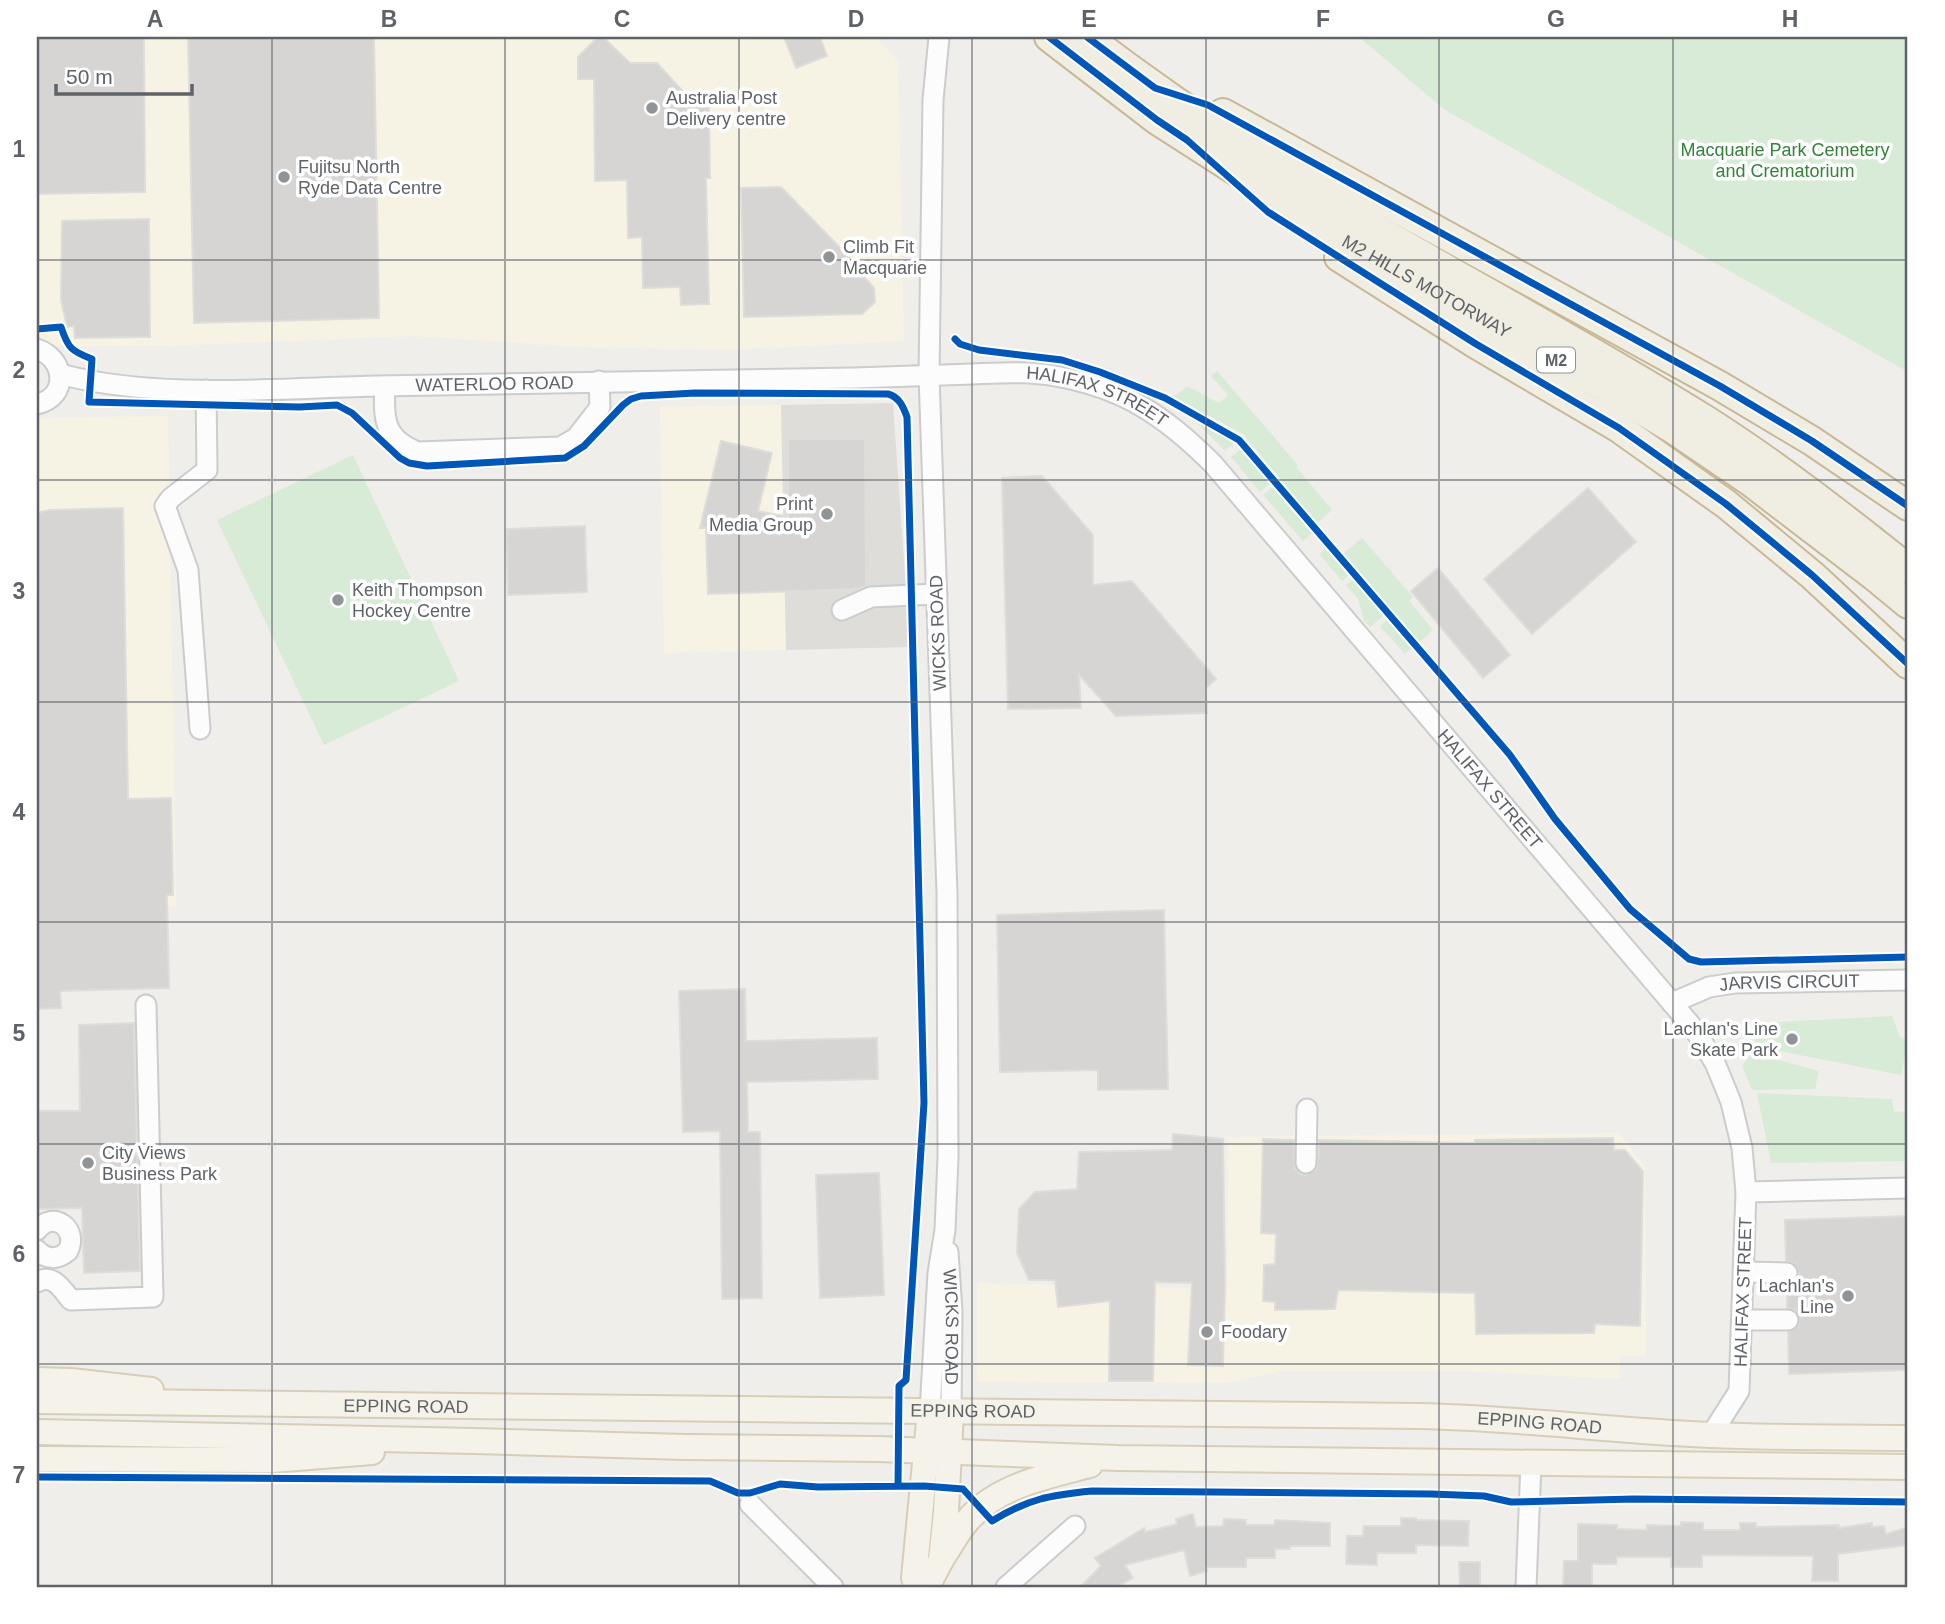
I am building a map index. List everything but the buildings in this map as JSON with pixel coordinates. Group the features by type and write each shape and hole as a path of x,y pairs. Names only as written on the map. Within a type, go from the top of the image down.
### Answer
{"highway":[{"name":"M2 HILLS MOTORWAY","path":"1049,37 1157,120 1344,240 1674,429 1762,490 1908,604"},
{"name":"M2 HILLS MOTORWAY","path":"1087,37 1155,89 1322,197 1619,367 1706,420 1779,469 1908,569"},
{"path":"1155,89 1208,105 1592,315 1812,441 1908,506"},
{"path":"1187,140 1268,212 1476,344 1619,428 1726,504 1812,575 1908,664"}],"main road":[{"path":"37,1380 71,1381 309,1407"},
{"name":"EPPING ROAD","path":"37,1401 309,1407 1433,1417 1711,1435 1908,1438"},
{"name":"WICKS ROAD","path":"916,1587 914,1578 938,1452 940,1411"},
{"name":"EPPING ROAD","path":"37,1432 1118,1458 1908,1467"},
{"path":"37,1459 272,1460 317,1458 474,1441"},
{"name":"WICKS ROAD","path":"927,1587 941,1560 946,1512 938,1452"},
{"path":"941,1560 966,1522 998,1495 1045,1477 1118,1458"}],"street":[{"name":"WICKS ROAD","path":"939,37 933,100 929,375 948,928 948,1157 945,1230 938,1273 940,1411"},
{"path":"37,349 52,357 60,374 56,392 50,399 37,404"},
{"name":"HALIFAX STREET","path":"929,375 1018,372 1054,375 1121,395 1148,408 1182,433 1213,464 1695,1030 1715,1063 1731,1101 1742,1148 1746,1192 1739,1391 1711,1435"},
{"name":"WATERLOO ROAD","path":"60,374 91,382 206,390 929,375"},
{"path":"385,386 385,422 403,446 418,452 560,447 576,438 600,407 599,382"},
{"path":"200,729 188,570 165,506 171,498 207,470 206,390"},
{"path":"842,610 871,597 937,594"},
{"name":"JARVIS CIRCUIT","path":"1672,1003 1709,987 1735,983 1908,980"},
{"path":"37,1230 43,1223 55,1221 70,1232 72,1238 68,1251 63,1255 44,1254 43,1281 57,1283 71,1300 153,1297 146,1005"},
{"path":"1306,1163 1307,1109"},
{"path":"1746,1192 1908,1188"},
{"path":"1744,1272 1787,1273"},
{"path":"1742,1320 1788,1320"},
{"path":"1526,1587 1531,1463"},
{"path":"750,1504 833,1587"},
{"path":"1006,1587 1075,1526"}],"shaded area":[{"path":"37,37 876,37 898,61 904,341 725,350 582,347 411,336 167,346 37,346"},
{"path":"893,403 910,647 786,650 781,405"},
{"path":"781,405 786,650 664,653 660,407"},
{"path":"168,416 176,907 37,909 37,418"},
{"path":"1619,1133 1645,1167 1646,1356 1620,1356 1619,1379 1468,1371 1281,1371 1227,1383 977,1382 977,1283 1227,1289 1228,1137"}],"green space":[{"name":"Macquarie Park Cemetery and Crematorium","path":"1359,37 1908,37 1908,372 1445,110"},
{"path":"1217,371 1298,465 1296,467 1332,510 1317,523 1243,434 1174,397 1187,386 1219,403 1228,395 1211,376"},
{"path":"1198,420 1236,441 1225,451 1196,422"},
{"path":"1243,448 1272,482 1260,492 1231,457"},
{"name":"Keith Thompson Hockey Centre","path":"353,455 459,681 324,745 217,520"},
{"path":"1275,485 1315,531 1303,541 1263,495"},
{"path":"1362,538 1413,597 1409,601 1433,630 1419,643 1343,554"},
{"path":"1327,547 1350,574 1342,581 1319,554"},
{"path":"1353,580 1384,615 1370,627 1364,620 1358,599 1346,585"},
{"path":"1388,619 1412,648 1405,654 1380,626"},
{"path":"1892,1016 1900,1037 1908,1040 1901,1075 1754,1046 1758,1023"},
{"path":"1752,1053 1819,1071 1815,1089 1752,1090 1742,1066"},
{"path":"1757,1093 1892,1099 1894,1112 1908,1111 1908,1161 1771,1163"}],"cycle path":[{"path":"1049,37 1187,140 1268,212 1476,344 1619,428 1726,504 1812,575 1908,664"},
{"path":"1087,37 1155,88 1208,105 1720,386 1812,441 1908,506"},
{"path":"37,329 61,327 71,348 92,359 89,402 300,407 337,405 352,413 400,458 409,463 427,466 565,458 584,446 623,405 641,396 695,393 888,394 900,402 907,417 924,1103 906,1380 899,1386 898,1486"},
{"path":"955,339 960,344 979,350 1062,360 1100,372 1165,398 1239,440 1510,755 1555,819 1630,909 1689,959 1701,962 1908,957"},
{"path":"37,1477 710,1481 738,1493 750,1493 780,1484 818,1487 924,1486 963,1489 992,1521 1040,1499 1092,1491 1431,1494 1484,1496 1511,1502 1634,1499 1908,1502"}],"place":[{"name":"Australia Post Delivery centre","path":"652,108"},
{"name":"Fujitsu North Ryde Data Centre","path":"284,177"},
{"name":"Climb Fit Macquarie","path":"829,257"},
{"name":"Print Media Group","path":"827,514"},
{"name":"Keith Thompson Hockey Centre","path":"338,600"},
{"name":"Lachlan's Line Skate Park","path":"1792,1039"},
{"name":"City Views Business Park","path":"88,1163"},
{"name":"Lachlan's Line","path":"1848,1296"},
{"name":"Foodary","path":"1207,1332"}]}
